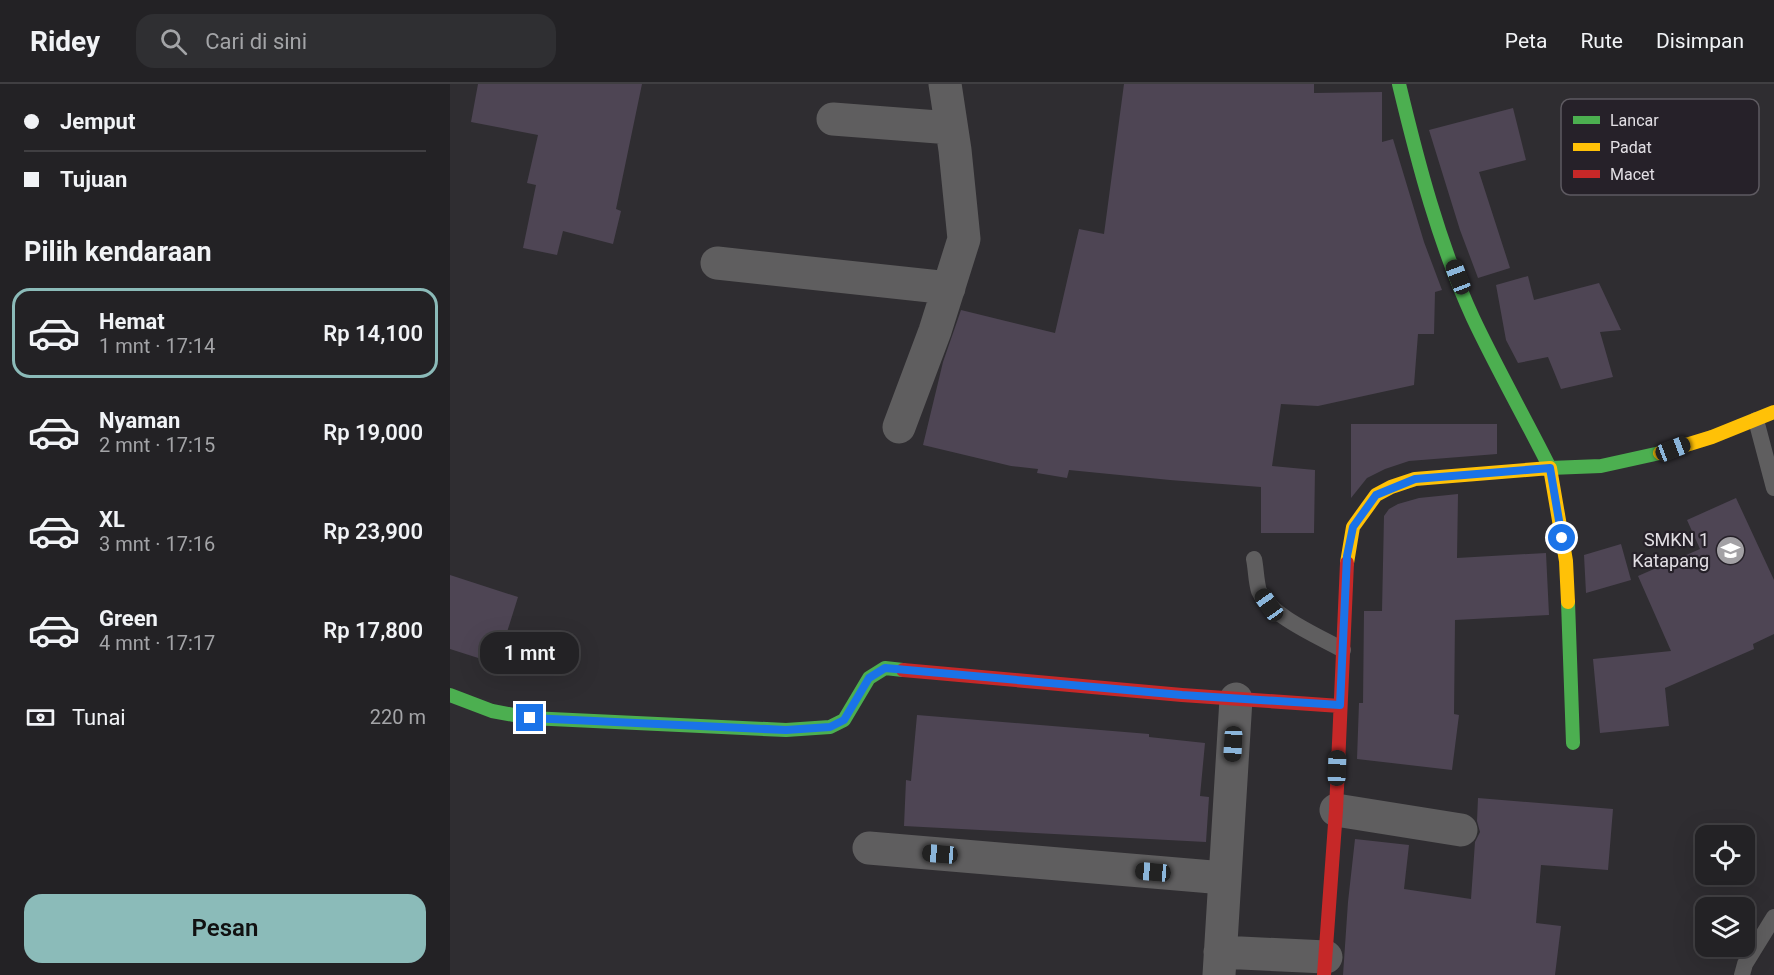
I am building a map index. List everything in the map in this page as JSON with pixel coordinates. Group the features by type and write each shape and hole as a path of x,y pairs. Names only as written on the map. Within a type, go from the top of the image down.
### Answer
{"street":[{"path":"899,427 949,288 964,239 945,84"},
{"path":"1399,84 1414,146 1442,236 1473,317 1550,468 1566,561 1573,742"},
{"path":"833,119 951,128"},
{"path":"717,264 949,288"},
{"path":"1236,699 1219,964 1325,966 1336,810 1347,556 1353,527 1376,495 1415,479 1601,466 1645,457 1774,412"},
{"path":"450,695 492,711 530,718 786,730 830,727 844,720 869,678 885,668 1236,699 1340,705"},
{"path":"1336,810 1461,830"},
{"path":"868,848 1224,878"}],"lane":[{"path":"1756,420 1774,488"},
{"path":"1254,558 1259,591 1269,605 1342,650"},
{"path":"1742,975 1745,964 1774,917"}],"building":[{"path":"478,84 642,84 616,209 621,211 613,244 563,231 557,255 523,248 536,185 527,183 538,135 471,122"},
{"path":"1124,84 1314,84 1314,93 1382,92 1382,142 1393,139 1424,242 1442,290 1435,292 1434,334 1418,334 1414,385 1318,406 1281,404 1272,466 1315,470 1314,533 1261,533 1261,487 1069,470 1067,478 1037,473 1038,469 1011,466 923,445 943,362 961,310 1055,333 1079,229 1104,234"},
{"path":"1513,108 1526,160 1479,172 1510,268 1478,278 1460,230 1429,130"},
{"path":"1528,276 1534,300 1599,283 1621,330 1600,332 1613,377 1561,389 1548,357 1518,363 1506,340 1496,285"},
{"path":"1351,424 1497,424 1497,454 1409,461 1367,478 1351,498"},
{"path":"1458,494 1457,558 1546,553 1549,615 1455,620 1454,714 1459,715 1452,770 1357,759 1359,703 1363,703 1364,611 1382,611 1384,516 1389,509 1398,504 1419,498"},
{"path":"1736,498 1774,580 1774,634 1753,644 1754,649 1665,688 1669,726 1600,733 1593,659 1671,651 1638,576 1700,549 1687,520"},
{"path":"1621,544 1631,580 1586,593 1584,555"},
{"path":"450,575 518,597 497,664 450,649"},
{"path":"917,715 1149,734 1149,737 1205,743 1200,796 1209,797 1206,842 904,826 906,780 911,781"},
{"path":"1478,798 1613,809 1608,870 1541,865 1536,923 1561,926 1555,975 1343,975 1355,839 1409,845 1404,889 1471,899 1475,842 1480,832 1477,821"}],"traffic: fast":[{"path":"1399,84 1430,203 1461,290 1482,337 1550,468 1601,466 1660,453"},
{"path":"1568,602 1573,743"},
{"path":"450,695 492,711 530,718 786,730 830,727 844,720 869,678 885,668 903,670"}],"traffic: slow":[{"path":"1660,453 1712,437 1774,412"},
{"path":"1347,563 1353,527 1376,495 1391,487 1415,479 1550,468 1566,561 1568,602"}],"traffic: jam":[{"path":"1324,975 1336,810 1347,563"},
{"path":"903,670 1182,695 1340,706"}],"place":[{"name":"SMKN 1 Katapang","path":"1730,550"}],"route":[{"path":"530,718 786,730 830,727 844,720 869,678 875,672 885,668 1182,695 1340,705 1347,556 1353,527 1376,495 1415,479 1550,468 1562,538"}]}
